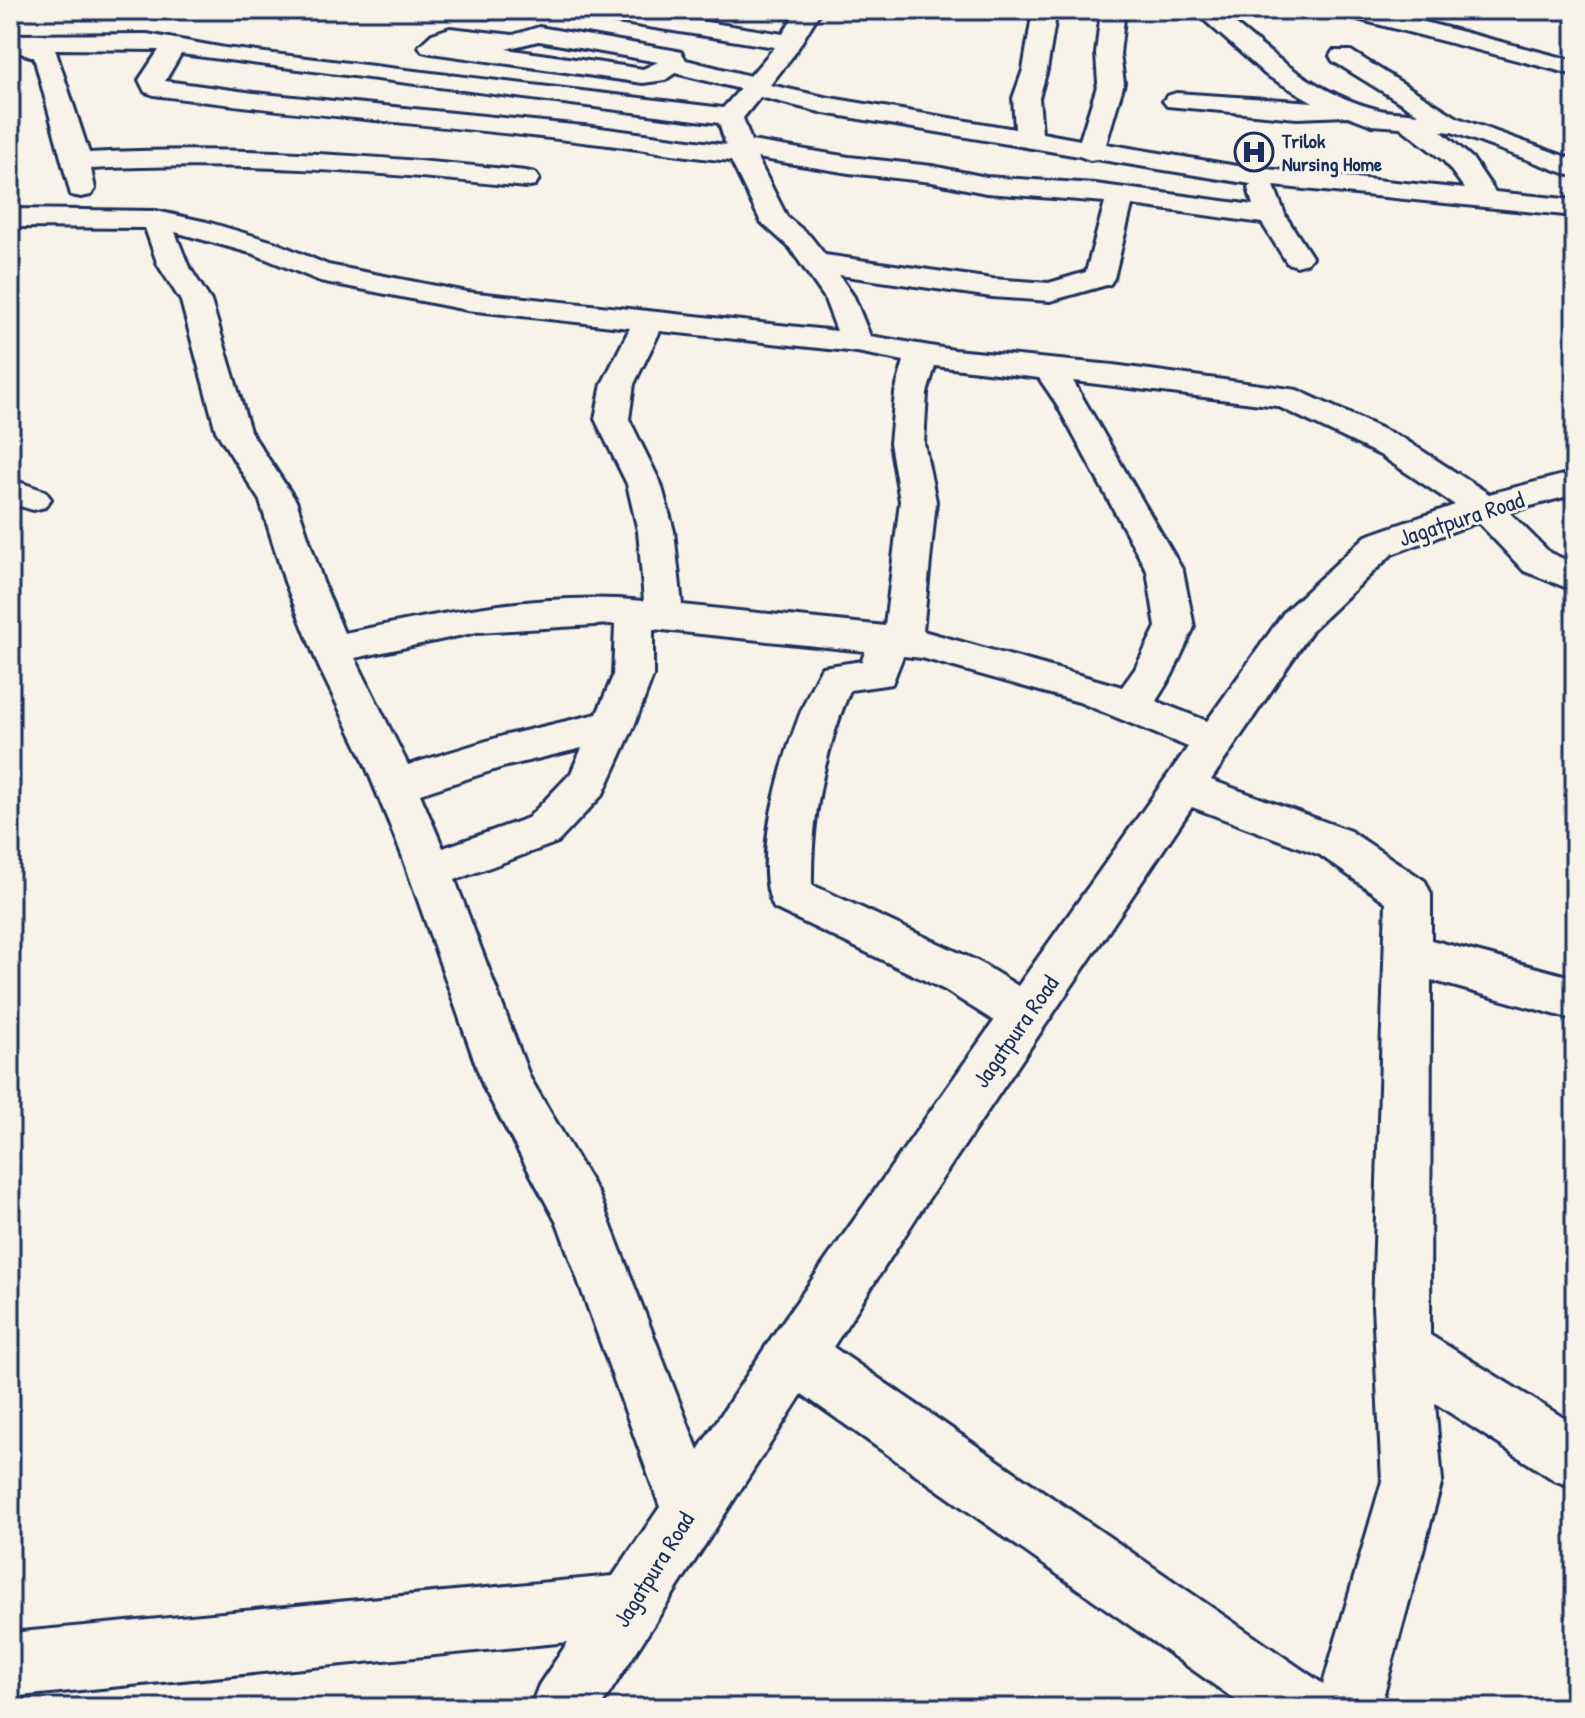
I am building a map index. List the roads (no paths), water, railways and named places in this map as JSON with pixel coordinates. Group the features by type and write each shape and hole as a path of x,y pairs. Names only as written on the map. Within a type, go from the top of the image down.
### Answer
{"street":[{"path":"585,10 789,42"},
{"path":"730,117 789,42 809,10"},
{"path":"1029,141 1026,98 1035,70 1045,10"},
{"path":"1090,152 1111,83 1108,54 1113,10"},
{"path":"1205,10 1275,70 1320,96 1372,117 1456,125"},
{"path":"1350,10 1575,68"},
{"path":"132,12 138,41"},
{"path":"539,34 672,57 675,59 671,64 656,75 643,76 431,46 452,35 515,42 539,34"},
{"path":"10,42 138,41 425,81 518,89 730,117"},
{"path":"10,42 45,52 82,179 79,218"},
{"path":"174,46 152,80 154,87 254,101 593,135 680,149 740,151 932,174 986,185 1120,196 1270,216"},
{"path":"1342,56 1456,125 1575,169"},
{"path":"671,64 824,105 1090,152 1239,148 1486,200 1575,208"},
{"path":"1176,101 1239,148 1266,211 1289,240 1297,257"},
{"path":"1239,148 1297,110 1352,109"},
{"path":"730,117 740,151 775,222 800,242 816,263 839,297 857,343"},
{"path":"1407,121 1439,141 1467,167 1486,200"},
{"path":"77,162 163,155 312,159 525,179"},
{"path":"816,263 992,288 1050,292 1076,287 1099,278 1120,196"},
{"path":"10,218 156,220 197,228 264,248 333,275 467,301 857,343 922,355 1285,397 1392,447 1484,507 1537,562 1575,578"},
{"path":"156,220 173,265 196,301 233,431 278,501 304,582 395,786 509,1088 580,1213 691,1510"},
{"path":"429,871 543,830 588,782 614,726 633,676 649,615 656,531 644,484 612,419 618,384 649,321"},
{"path":"922,355 911,393 907,443 918,501 895,641 878,674 836,677 814,725 795,800 788,845 790,895 962,976 1025,1015"},
{"path":"1049,369 1072,403 1165,571 1175,627 1152,675 1130,707"},
{"name":"Jagatpura Road","path":"562,1708 794,1354 1299,620 1379,545 1484,507 1575,483"},
{"path":"332,649 477,619 611,611 922,644 1091,691 1215,741"},
{"path":"395,786 480,757 559,736 614,726"},
{"path":"1184,787 1335,843 1409,894 1400,1306 1412,1481 1348,1708"},
{"path":"1406,953 1575,999"},
{"path":"1403,1350 1575,1459"},
{"path":"794,1354 1302,1708"},
{"path":"10,1665 631,1605"}],"place":[{"name":"Trilok Nursing Home","path":"1254,152"}]}
